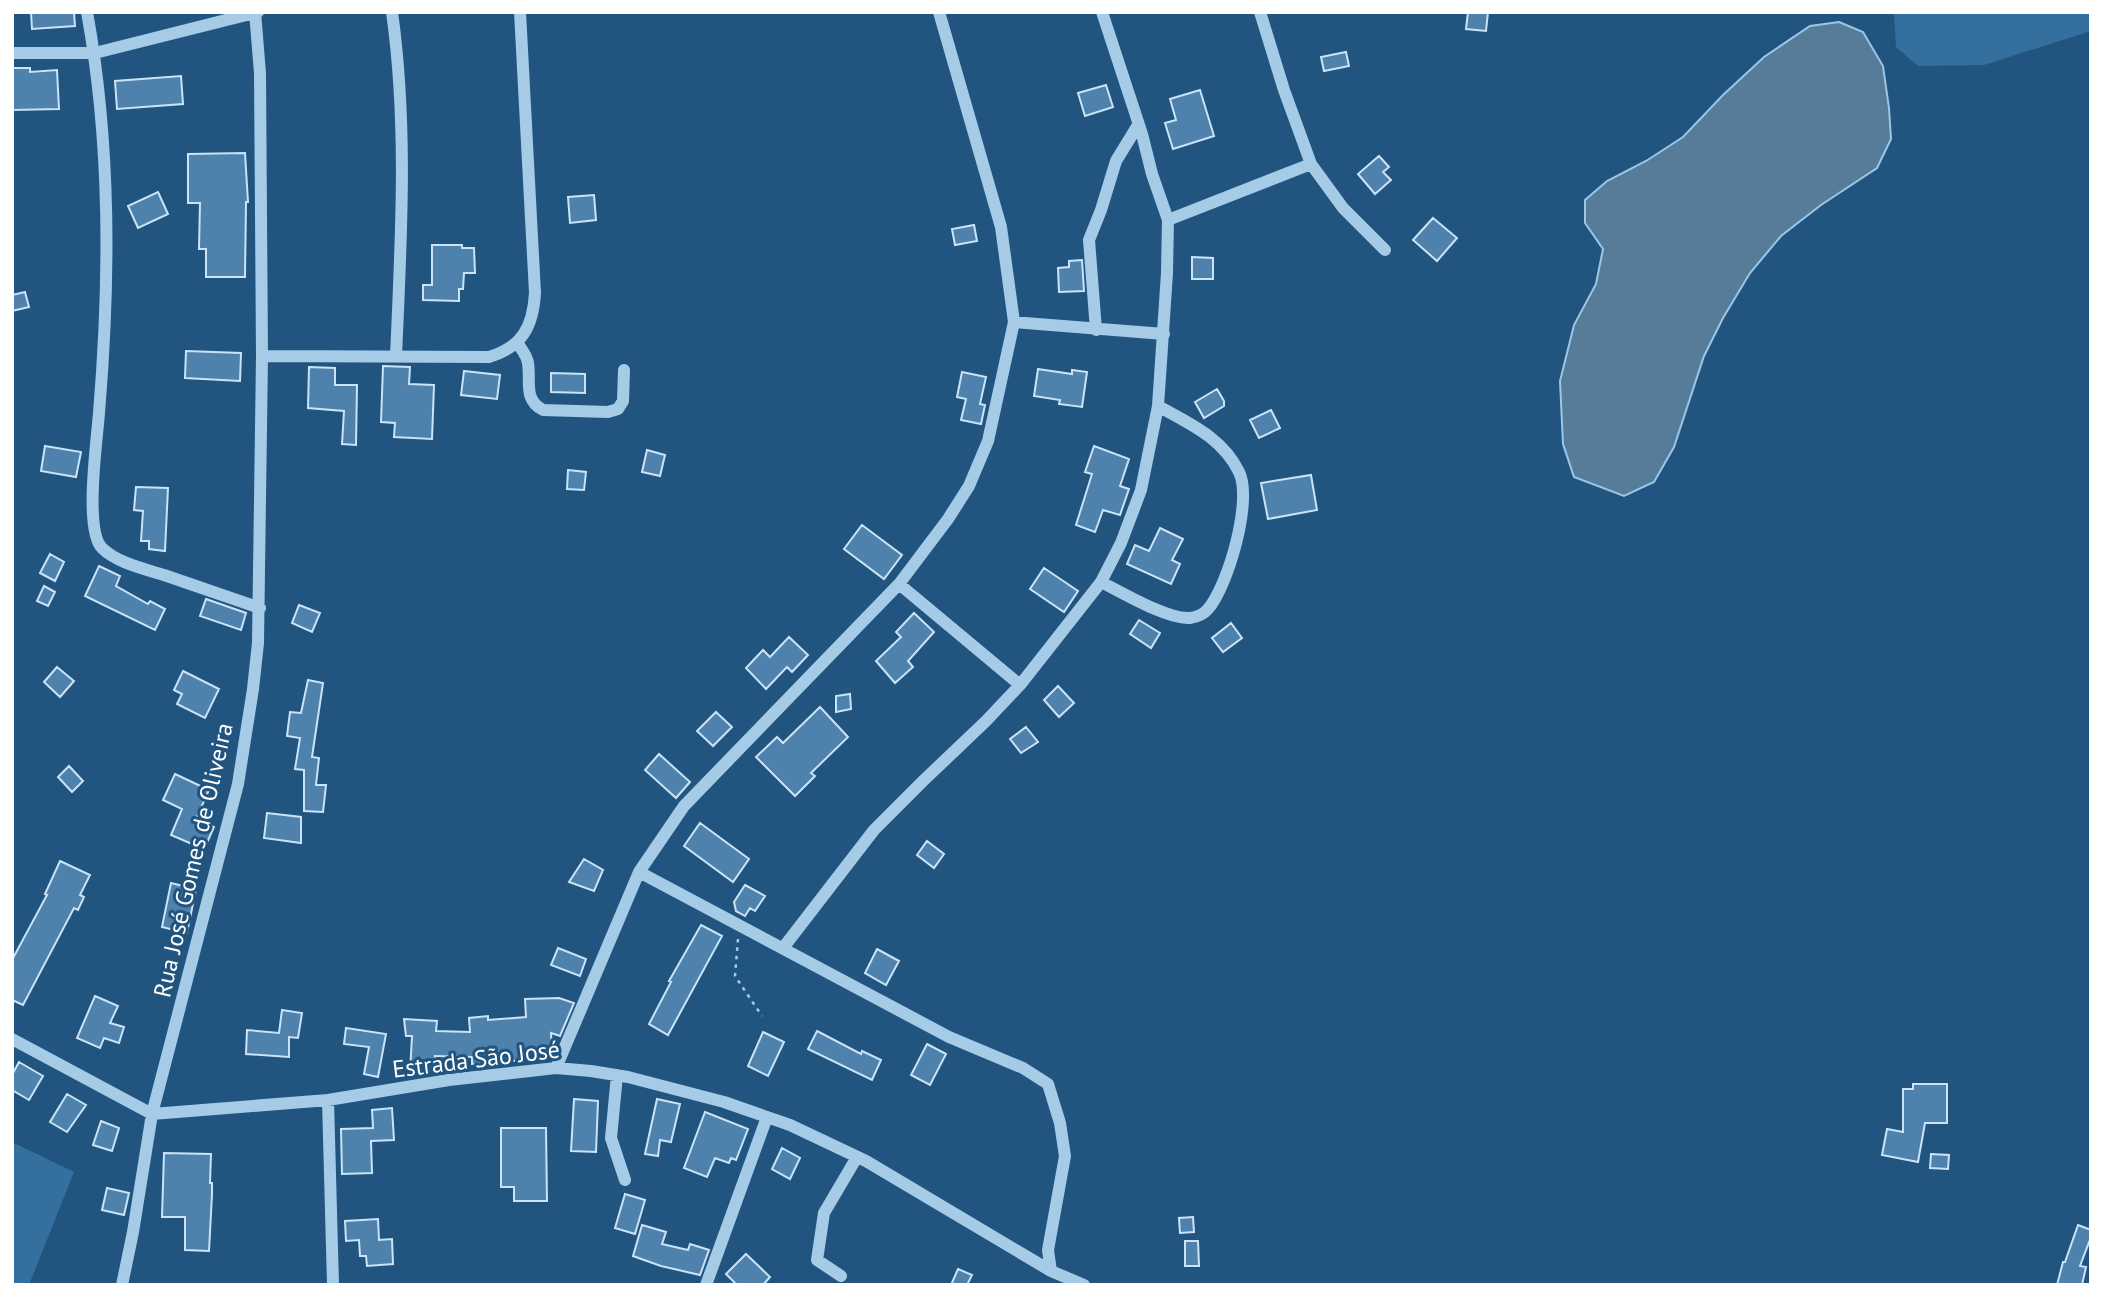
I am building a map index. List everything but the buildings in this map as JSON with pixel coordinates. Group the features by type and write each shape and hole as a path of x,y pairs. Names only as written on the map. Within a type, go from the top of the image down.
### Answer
{"street":[{"path":"87,12 94,52 106,181 106,334 94,474 94,535 101,547 128,563 260,608"},
{"path":"392,12 399,61 403,145 396,356"},
{"path":"262,356 489,357 508,350 517,342 530,324 534,308 520,12"},
{"path":"556,1068 639,872 684,807 899,584 970,486 988,442 1014,322 1001,227 939,12"},
{"path":"1260,12 1311,164 1343,208 1385,250"},
{"path":"12,53 94,52 256,13"},
{"name":"Rua José Gomes de Oliveira","path":"122,1285 152,1114 238,784 253,689 260,608 262,356 260,73 256,13"},
{"path":"783,948 874,830 1020,685 1101,582 1121,543 1141,490 1158,406 1164,334 1168,220 1104,13"},
{"path":"1096,330 1089,240 1116,161 1139,125"},
{"path":"1168,220 1311,164"},
{"path":"1014,322 1164,334"},
{"path":"517,342 528,359 530,396 534,405 543,410 608,412 618,409 623,401 624,370"},
{"path":"1101,582 1151,607 1185,618 1201,615 1208,610 1220,590 1244,507 1241,474 1223,447 1209,435 1158,406"},
{"path":"899,584 1020,685"},
{"path":"639,872 948,1037 1023,1068 1048,1084 1060,1123 1065,1156 1048,1250 1051,1271"},
{"path":"12,1040 152,1114"},
{"name":"Estrada São José","path":"152,1114 328,1100 449,1080 556,1068 617,1075 724,1102 790,1125 857,1157 1051,1271 1084,1285"},
{"path":"617,1075 611,1138 625,1180"},
{"path":"328,1100 333,1285"},
{"path":"706,1285 767,1117"},
{"path":"841,1276 817,1260 824,1213 857,1157"}],"path":[{"path":"741,926 736,946 735,976 762,1016"}],"shaded area":[{"path":"1894,12 2091,12 2091,31 1984,65 1918,66 1896,47"},
{"path":"1839,22 1863,32 1883,66 1891,139 1877,168 1821,205 1781,236 1750,273 1704,356 1674,447 1654,482 1624,496 1574,477 1563,444 1560,381 1574,325 1596,284 1603,249 1585,223 1585,200 1607,181 1646,161 1683,137 1764,57 1810,26"},
{"path":"12,1142 74,1172 29,1285 12,1285"}]}
